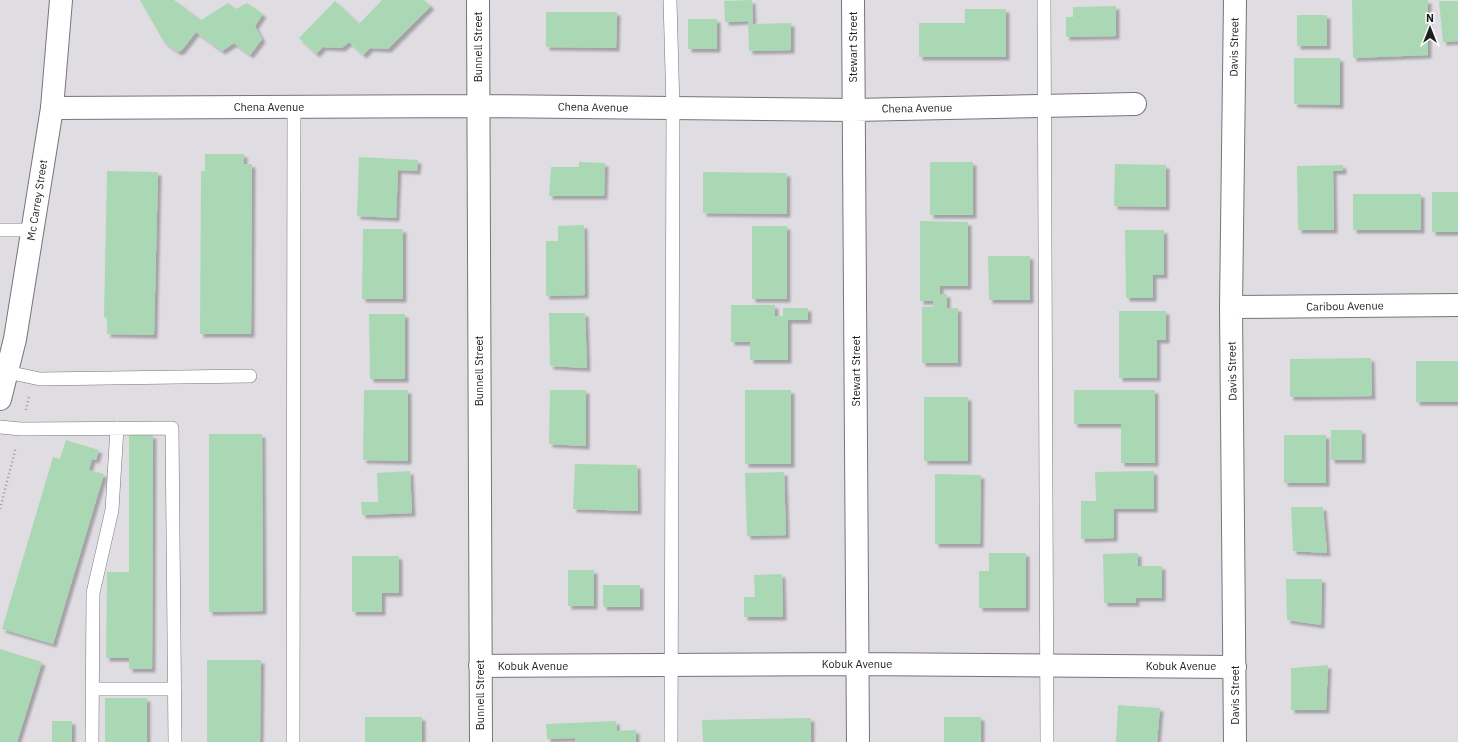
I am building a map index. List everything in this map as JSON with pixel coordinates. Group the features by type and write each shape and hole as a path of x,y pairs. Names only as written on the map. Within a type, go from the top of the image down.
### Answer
{"street":[{"name":"Mc Carrey Street","path":"0,399 15,339 52,108 61,0"},
{"name":"Bunnell Street","path":"478,0 481,742"},
{"name":"Stewart Street","path":"853,0 858,742"},
{"name":"Davis Street","path":"1235,0 1231,307 1235,742"},
{"name":"Chena Avenue","path":"52,108 478,106 854,110 1135,104"},
{"name":"Caribou Avenue","path":"1231,307 1458,305"},
{"name":"Kobuk Avenue","path":"480,666 858,664 1234,667"}],"lane":[{"path":"670,0 673,108 671,742"},
{"path":"1044,0 1047,742"},
{"path":"293,742 294,107"},
{"path":"0,230 33,230"},
{"path":"7,372 40,379 250,376"},
{"path":"0,427 21,429 172,428 175,742"},
{"path":"92,742 93,593 112,510 116,428"},
{"path":"92,690 175,689"}],"building":[{"path":"140,0 174,0 201,20 228,3 236,9 247,3 263,14 255,26 262,39 250,55 234,43 222,51 196,32 182,50 178,52 164,42"},
{"path":"382,0 424,0 431,6 388,49 370,48 363,55 349,42 342,48 323,47 316,54 299,38 335,1 359,24"},
{"path":"752,0 753,24 791,23 791,50 749,51 748,21 725,22 724,1"},
{"path":"1352,0 1428,0 1428,55 1353,58"},
{"path":"1439,1 1458,1 1458,41 1443,42"},
{"path":"1116,6 1116,36 1066,37 1066,17 1073,17 1073,7"},
{"path":"965,9 1006,9 1006,57 919,57 919,23 965,23"},
{"path":"546,12 617,12 616,48 546,47"},
{"path":"1297,15 1327,15 1327,46 1297,46"},
{"path":"688,19 717,19 717,49 688,49"},
{"path":"1294,58 1340,58 1340,105 1294,104"},
{"path":"205,154 244,154 244,164 252,164 251,334 200,334 201,171 205,171"},
{"path":"359,157 418,160 417,171 398,170 396,218 357,216"},
{"path":"579,162 605,163 604,196 549,196 551,167 579,167"},
{"path":"930,162 973,162 973,215 930,215"},
{"path":"1115,164 1166,165 1166,207 1114,206"},
{"path":"1343,165 1343,171 1333,171 1334,230 1298,230 1297,166"},
{"path":"107,171 158,172 154,335 107,334 107,317 104,317"},
{"path":"703,172 787,173 787,214 703,213"},
{"path":"1432,192 1458,192 1458,232 1432,232"},
{"path":"1353,194 1421,194 1421,230 1353,230"},
{"path":"920,221 968,222 968,286 940,286 940,294 947,294 947,308 958,308 958,363 922,363 922,307 933,307 933,301 920,301"},
{"path":"584,225 585,295 546,296 546,241 558,241 558,226"},
{"path":"752,226 787,226 787,299 752,299"},
{"path":"363,229 403,229 403,299 362,299"},
{"path":"1125,230 1164,230 1164,275 1153,275 1153,298 1126,298"},
{"path":"988,256 1030,256 1030,300 989,300"},
{"path":"731,305 775,305 775,316 783,316 783,308 808,308 808,320 788,320 788,360 750,360 750,342 731,342"},
{"path":"1119,311 1166,311 1166,340 1157,340 1157,378 1119,378"},
{"path":"549,313 585,313 587,368 550,366"},
{"path":"369,314 405,314 405,379 370,379"},
{"path":"1371,358 1372,396 1290,397 1290,359"},
{"path":"1416,361 1458,361 1458,402 1416,402"},
{"path":"364,390 408,390 408,461 363,460"},
{"path":"550,390 586,390 586,446 549,444"},
{"path":"745,390 791,390 791,464 745,464"},
{"path":"1074,390 1155,390 1155,463 1121,463 1121,424 1074,424"},
{"path":"924,397 968,397 968,461 924,461"},
{"path":"1331,430 1362,430 1362,460 1331,460"},
{"path":"129,434 153,435 152,669 129,669 129,658 106,658 107,572 129,572"},
{"path":"209,434 262,434 263,611 209,612"},
{"path":"1284,435 1326,435 1326,483 1284,483"},
{"path":"66,440 99,450 96,460 92,459 89,470 104,474 53,644 2,629 53,457 60,459"},
{"path":"575,464 637,465 638,511 573,509"},
{"path":"410,471 412,513 362,515 361,502 378,502 377,473"},
{"path":"1154,471 1154,509 1114,509 1114,538 1081,539 1081,501 1096,501 1095,472"},
{"path":"784,472 786,535 747,536 745,473"},
{"path":"935,474 981,475 980,544 935,544"},
{"path":"1291,507 1323,507 1327,553 1293,551"},
{"path":"989,553 1026,553 1026,608 979,608 979,571 989,571"},
{"path":"1138,553 1138,566 1162,566 1162,598 1136,598 1136,603 1104,603 1103,554"},
{"path":"352,556 399,556 399,593 382,593 382,612 352,612"},
{"path":"568,570 594,570 594,606 568,606"},
{"path":"782,574 783,617 744,617 744,597 755,597 754,575"},
{"path":"1286,579 1322,579 1321,625 1287,620"},
{"path":"603,585 640,585 640,607 603,607"},
{"path":"0,649 42,662 17,742 0,742"},
{"path":"207,660 261,660 260,742 207,742"},
{"path":"1328,665 1326,710 1291,710 1291,668"},
{"path":"105,698 147,698 147,742 105,742"},
{"path":"1118,705 1160,708 1157,742 1116,742"},
{"path":"365,717 422,717 422,742 365,742"},
{"path":"944,717 981,717 981,742 944,742"},
{"path":"811,718 811,742 703,742 702,720"},
{"path":"52,721 72,721 72,742 52,742"},
{"path":"616,721 617,731 636,730 636,742 575,742 575,738 547,739 546,724"}]}
